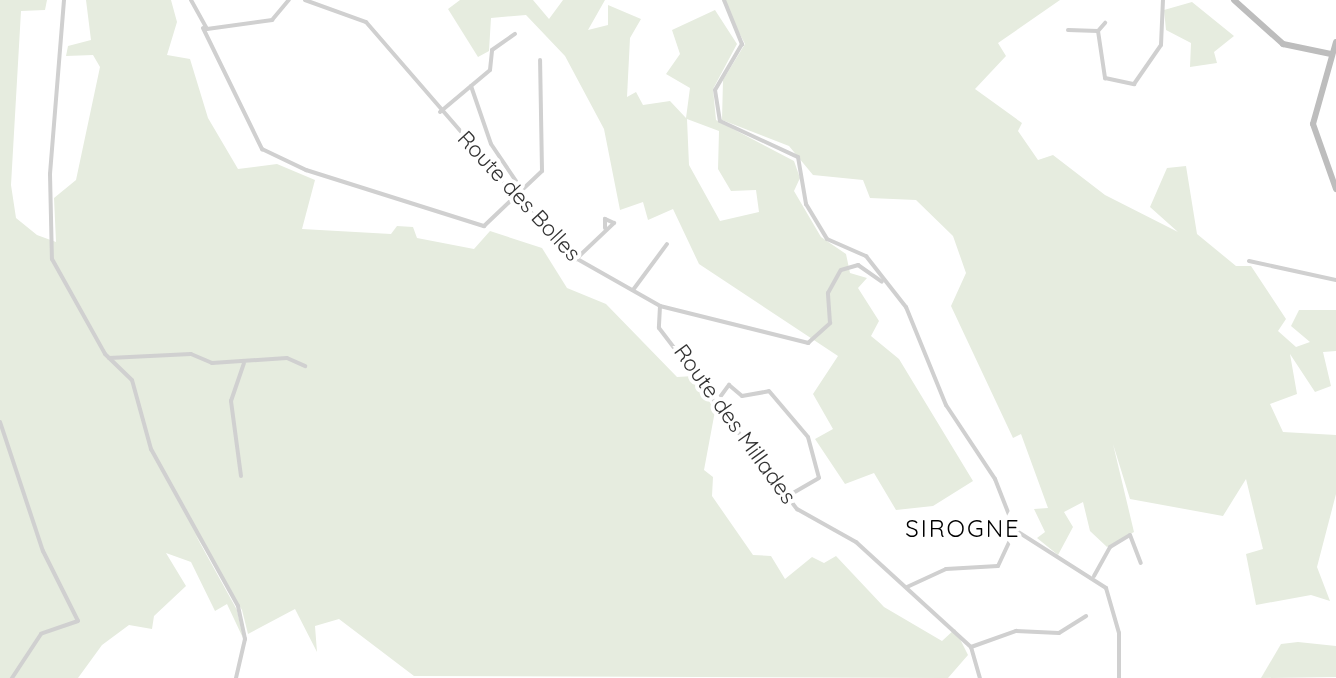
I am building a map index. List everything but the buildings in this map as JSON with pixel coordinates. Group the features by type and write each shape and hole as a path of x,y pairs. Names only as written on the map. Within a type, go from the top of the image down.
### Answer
{"main road":[{"path":"1234,0 1283,44 1331,54"},
{"path":"1336,42 1313,124 1336,189"}],"street":[{"path":"64,0 50,174 52,259 109,358 132,380 151,449 244,621 236,678"},
{"path":"191,0 262,149 306,170 484,226 518,189 542,171 540,60"},
{"path":"203,28 272,20 289,0"},
{"name":"Route des Bolles","path":"305,0 366,22 440,112 518,189 575,260 660,306 808,343 830,323 828,293 841,270 858,265 883,282"},
{"path":"724,0 722,8 742,44 715,90 720,121 798,157 817,226 833,245 866,256 912,317 939,389 995,479 1015,530 1094,576 1112,600 1119,678"},
{"path":"1105,23 1098,31 1105,78 1134,84 1161,45 1163,0"},
{"path":"1068,30 1098,31"},
{"path":"440,112 490,70 492,50 515,34"},
{"path":"471,86 491,144 518,189"},
{"path":"575,260 605,228"},
{"path":"632,291 667,244"},
{"path":"1249,261 1336,280"},
{"name":"Route des Millades","path":"660,306 659,328 788,496 907,587 971,647"},
{"path":"109,358 191,354 244,363 287,358 305,366"},
{"path":"241,476 231,401 244,363"},
{"path":"715,404 734,387 742,396 769,391 815,449 817,483 788,496"},
{"path":"0,422 43,551 78,621 41,634 12,678"},
{"path":"907,587 946,569 998,566 1015,530"},
{"path":"1094,576 1110,547 1130,535 1141,563"},
{"path":"980,678 971,647 1016,631 1059,633 1086,616"}],"shaded area":[{"path":"0,0 47,0 45,10 21,11 11,185 16,218 37,235 56,242 54,198 76,180 100,67 93,55 66,56 68,46 91,40 86,0 171,0 177,22 167,55 190,59 208,118 238,169 277,164 315,180 302,229 391,234 397,226 413,227 417,238 474,249 490,231 542,248 567,288 606,304 677,377 694,376 715,411 704,470 713,477 712,496 753,555 771,556 785,579 812,557 824,563 836,556 884,607 942,641 955,629 968,655 948,678 414,676 339,619 315,626 317,652 295,609 248,634 242,610 195,534 237,610 243,638 227,604 215,611 191,562 166,553 186,586 154,616 152,629 129,625 102,645 78,678 0,678"},
{"path":"460,0 533,0 549,19 563,0 605,0 588,30 608,25 608,5 641,19 630,38 627,97 636,92 643,105 670,101 686,118 690,88 666,74 680,54 672,30 715,10 737,44 713,89 716,120 794,161 800,178 794,191 821,237 846,254 850,273 867,278 858,288 879,321 871,336 899,359 973,481 933,506 896,510 874,473 845,484 815,439 833,429 813,394 838,356 699,264 673,209 648,220 643,202 620,210 604,129 565,56 526,15 491,18 489,51 478,57 448,9","holes":["687,119 719,131 718,169 731,191 756,190 759,212 720,221 689,165"]},
{"path":"722,0 1060,0 998,43 1006,56 975,89 1022,123 1018,131 1038,160 1053,155 1105,195 1178,232 1150,207 1167,168 1186,166 1197,234 1236,266 1251,266 1286,319 1278,331 1296,347 1310,342 1291,326 1299,310 1336,310 1336,351 1323,352 1331,386 1315,392 1290,354 1297,394 1270,404 1283,432 1336,435 1336,494 1317,567 1330,601 1311,595 1256,605 1246,554 1263,549 1246,479 1223,516 1130,499 1113,444 1134,532 1107,547 1090,531 1083,502 1064,512 1073,527 1058,555 1037,538 1045,532 1034,509 1048,508 1021,434 1013,438 951,306 966,273 953,236 916,200 870,198 863,180 813,175 789,146 722,120 723,80 745,44"},
{"path":"1192,2 1234,36 1214,52 1217,63 1190,67 1191,43 1166,30 1164,10"},
{"path":"1298,642 1336,646 1336,677 1261,678 1281,644"}],"district":[{"name":"SIROGNE","path":"963,529"}]}
